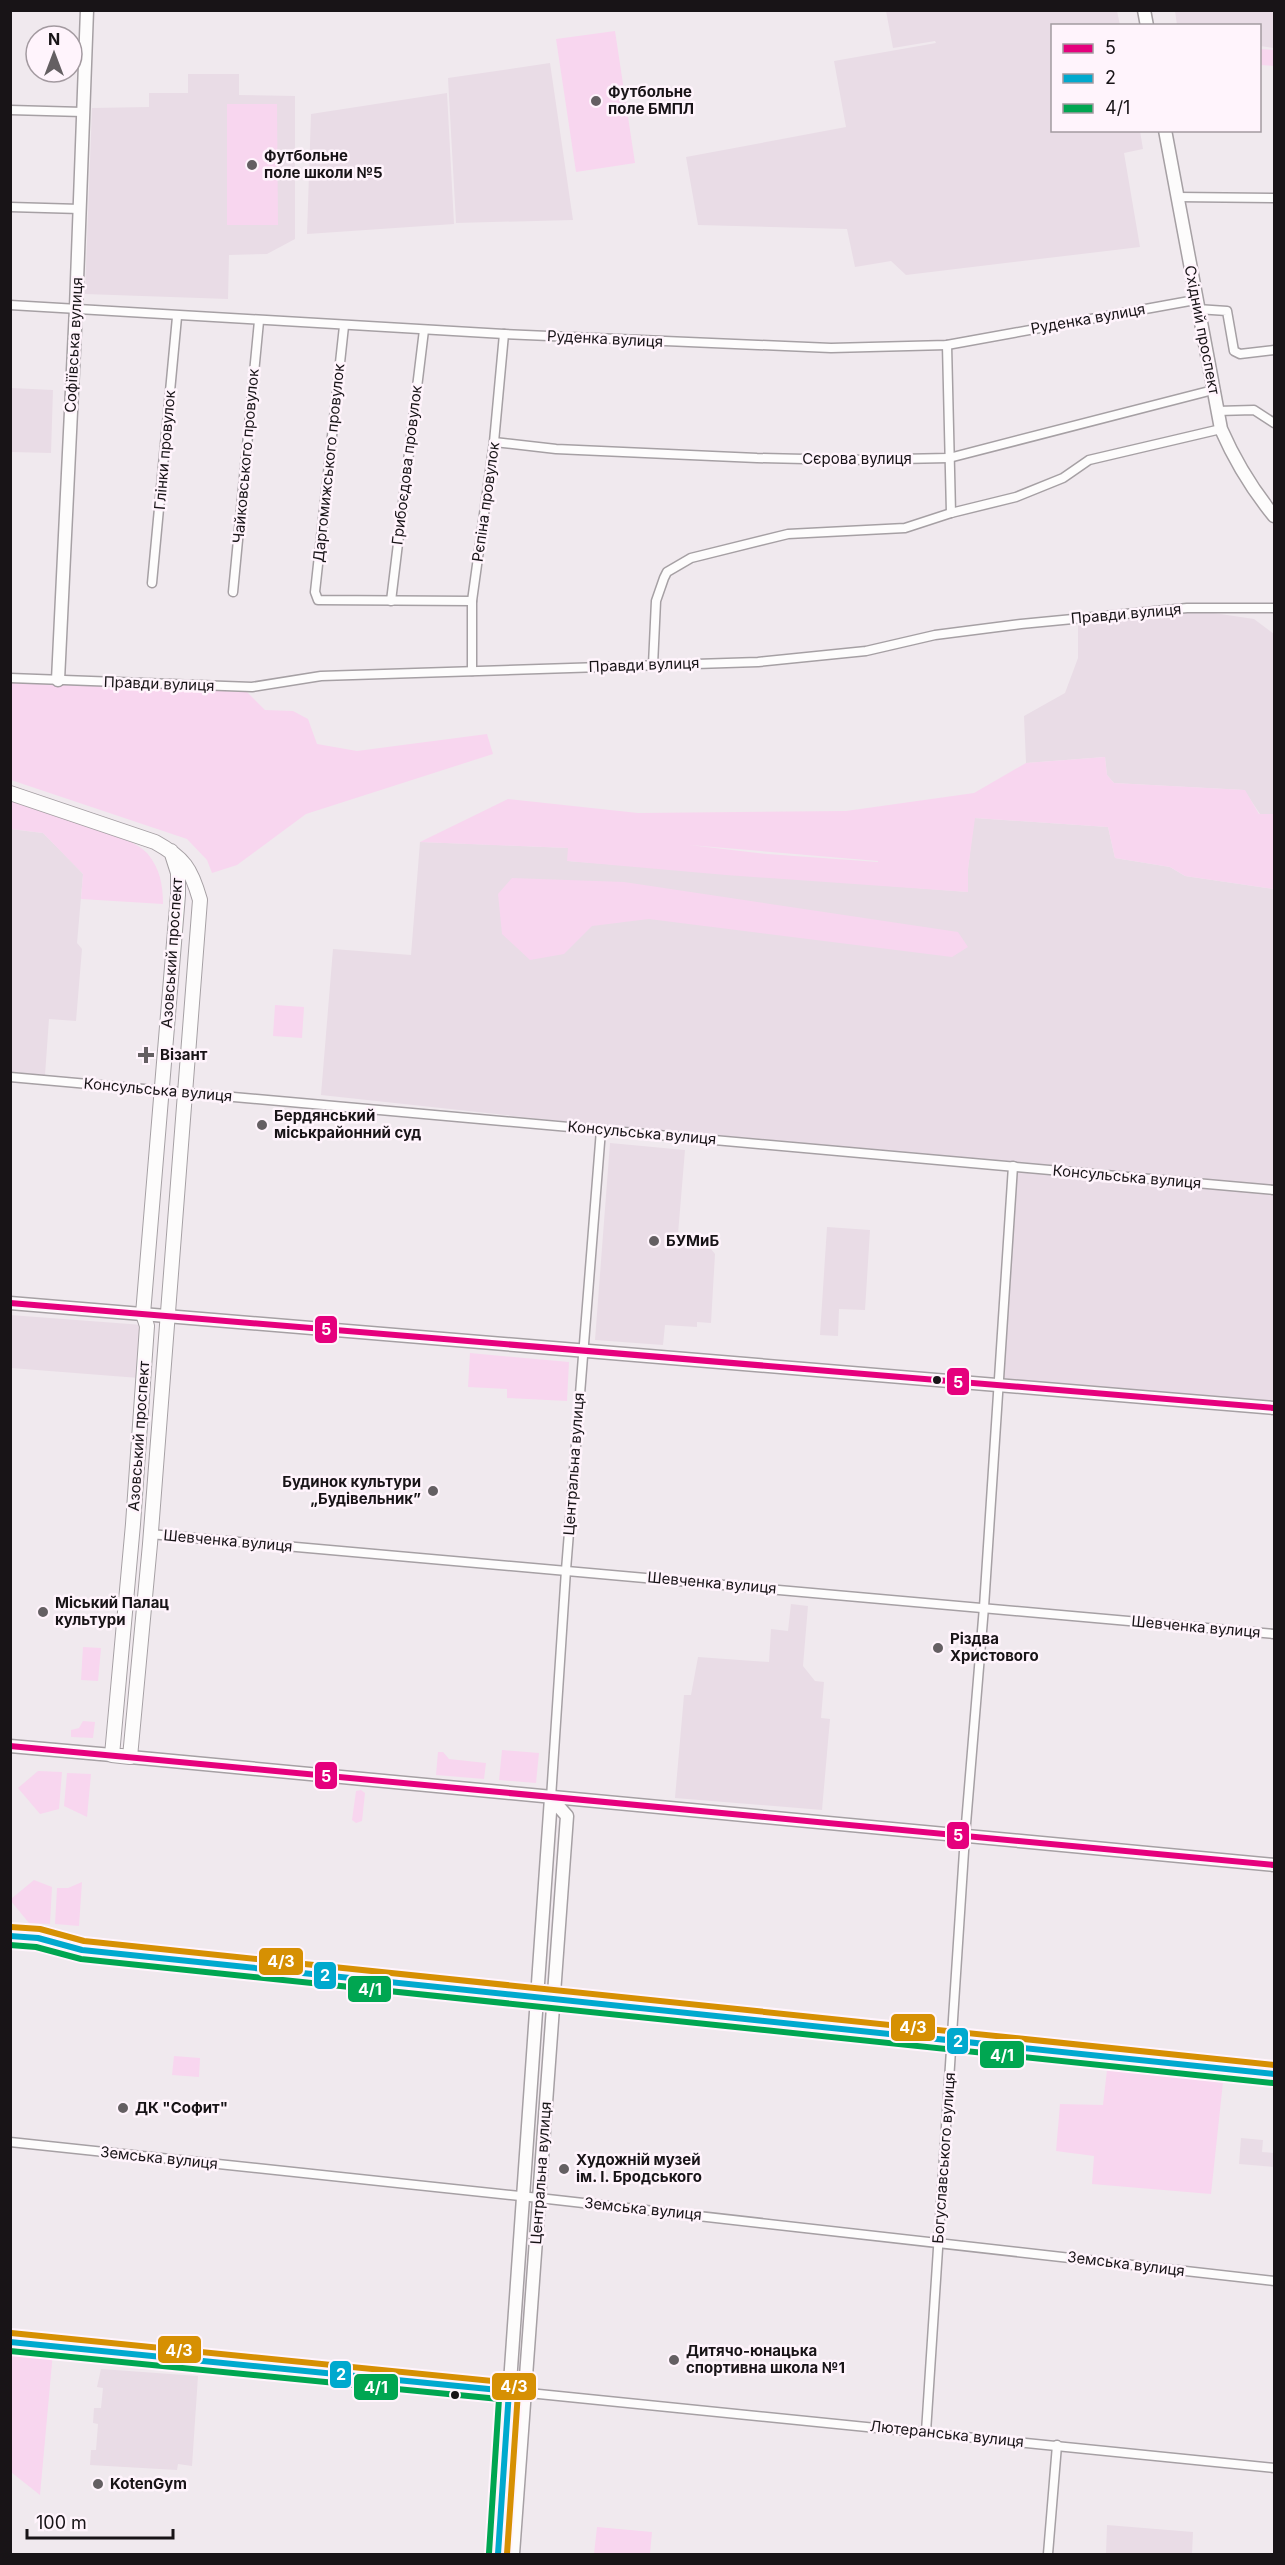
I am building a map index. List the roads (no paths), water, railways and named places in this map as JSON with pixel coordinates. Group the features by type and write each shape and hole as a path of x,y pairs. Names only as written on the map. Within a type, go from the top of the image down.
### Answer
{"main road":[{"name":"Софіївська вулиця","path":"58,680 76,308 87,10"},
{"name":"Східний проспект","path":"1165,132 1221,429 1232,454 1257,494 1275,516"},
{"path":"10,793 155,842 171,851"},
{"name":"Азовський проспект","path":"112,1755 132,1532 147,1326 143,1314 178,895 178,873 171,851"},
{"name":"Азовський проспект","path":"130,1756 150,1534 200,900 193,877 184,861 171,851"},
{"path":"10,1303 1275,1408"},
{"path":"132,1532 150,1534"},
{"path":"10,1746 1275,1865"},
{"name":"Центральна вулиця","path":"498,2554 551,1798"},
{"name":"Центральна вулиця","path":"513,2554 567,1816 551,1798"},
{"path":"10,1936 38,1938 82,1950 1275,2074"},
{"name":"Лютеранська вулиця","path":"10,2342 510,2391"}],"street":[{"path":"10,110 83,112"},
{"path":"1177,197 1275,198"},
{"path":"10,207 80,209"},
{"name":"Руденка вулиця","path":"10,305 344,326 831,348 947,345 1196,304 1227,311 1234,351 1240,354 1275,350"},
{"name":"Глінки провулок","path":"152,583 177,316"},
{"name":"Чайковського провулок","path":"233,592 259,321"},
{"name":"Даргомижського провулок","path":"344,326 315,592 318,600 391,601"},
{"name":"Грибоєдова провулок","path":"391,601 424,330"},
{"name":"Рєпіна провулок","path":"472,671 472,601 494,442 504,334"},
{"path":"947,345 951,513"},
{"name":"Сєрова вулиця","path":"494,442 556,449 757,458 848,460 949,458 1213,390"},
{"path":"1217,411 1254,410 1275,423"},
{"path":"653,664 656,601 661,586 667,572 691,558 788,534 905,528 951,513 1016,497 1063,478 1089,460 1221,429"},
{"path":"391,601 472,601"},
{"name":"Правди вулиця","path":"10,678 245,687 321,676 758,662 866,651 935,634 1187,608 1275,608"},
{"name":"Консульська вулиця","path":"10,1077 1275,1190"},
{"name":"Центральна вулиця","path":"551,1798 566,1570 601,1130"},
{"name":"Богуславського вулиця","path":"926,2432 965,1836 984,1607 1013,1167"},
{"name":"Шевченка вулиця","path":"150,1534 1275,1634"},
{"name":"Земська вулиця","path":"10,2142 524,2196 1275,2281"},
{"name":"Лютеранська вулиця","path":"510,2391 1275,2468"},
{"path":"1048,2554 1057,2445"}],"place":[{"name":"Футбольне поле БМПЛ","path":"596,101"},
{"name":"Футбольне поле школи №5","path":"252,165"},
{"name":"Візант","path":"146,1055"},
{"name":"Бердянський міськрайонний суд","path":"262,1125"},
{"name":"БУМиБ","path":"654,1241"},
{"name":"Будинок культури „Будівельник”","path":"433,1491"},
{"name":"Міський Палац культури","path":"43,1612"},
{"name":"Різдва Христового","path":"938,1648"},
{"name":"ДК \"Софит\"","path":"123,2108"},
{"name":"Художній музей ім. І. Бродського","path":"564,2169"},
{"name":"Дитячо-юнацька спортивна школа №1","path":"674,2360"},
{"name":"KotenGym","path":"98,2484"}]}
